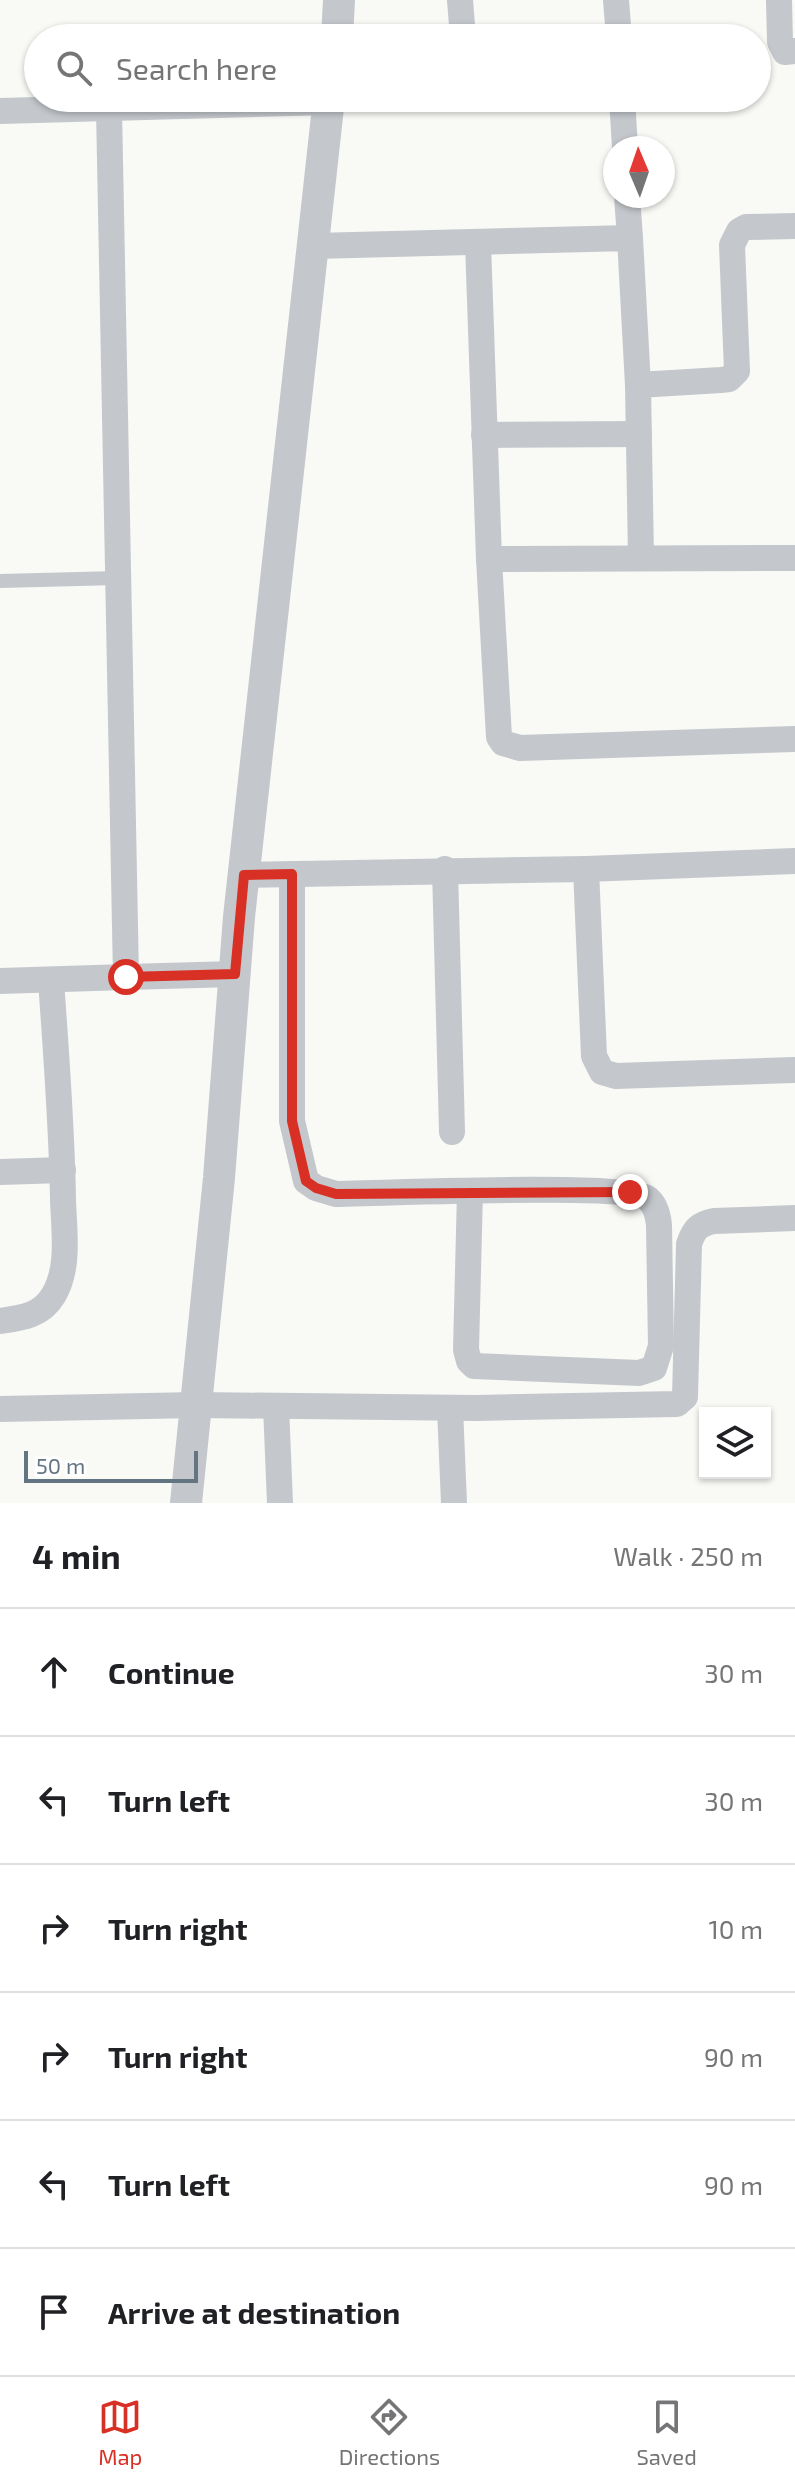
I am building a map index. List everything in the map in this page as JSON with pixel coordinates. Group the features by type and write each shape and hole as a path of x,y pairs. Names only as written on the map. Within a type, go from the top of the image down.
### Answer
{"street":[{"path":"338,24 339,0"},
{"path":"460,0 462,24"},
{"path":"616,0 618,24"},
{"path":"779,0 780,45 785,52 795,51"},
{"path":"0,111 24,111"},
{"path":"109,112 126,977"},
{"path":"186,1503 219,1178 244,875 328,112"},
{"path":"623,112 624,136"},
{"path":"628,208 638,385 641,558"},
{"path":"638,385 721,380 737,371 734,238 746,227 795,226"},
{"path":"314,246 630,238"},
{"path":"478,243 489,559 499,737 503,743 520,748 795,739"},
{"path":"484,435 639,434"},
{"path":"489,559 795,558"},
{"path":"244,875 445,869 586,869 795,861"},
{"path":"445,869 452,1132"},
{"path":"586,869 594,1056 602,1072 616,1076 795,1070"},
{"path":"292,874 292,1121 306,1181 316,1188 336,1194 586,1190 630,1192 646,1197 657,1214 659,1225 661,1346 654,1368 639,1373 474,1366 466,1350 470,1192"},
{"path":"0,981 235,974"},
{"path":"0,1321 25,1318 40,1310 53,1298 61,1279 65,1248 63,1170 51,980"},
{"path":"0,1172 63,1170"},
{"path":"0,1409 196,1405 450,1408 677,1404 685,1397 689,1244 694,1231 702,1223 714,1221 795,1218"},
{"path":"276,1406 280,1503"},
{"path":"450,1408 454,1503"}],"lane":[{"path":"0,581 118,578"}],"route":[{"path":"126,977 235,974 244,875 292,874 292,1121 306,1181 316,1188 336,1194 630,1192"}]}
